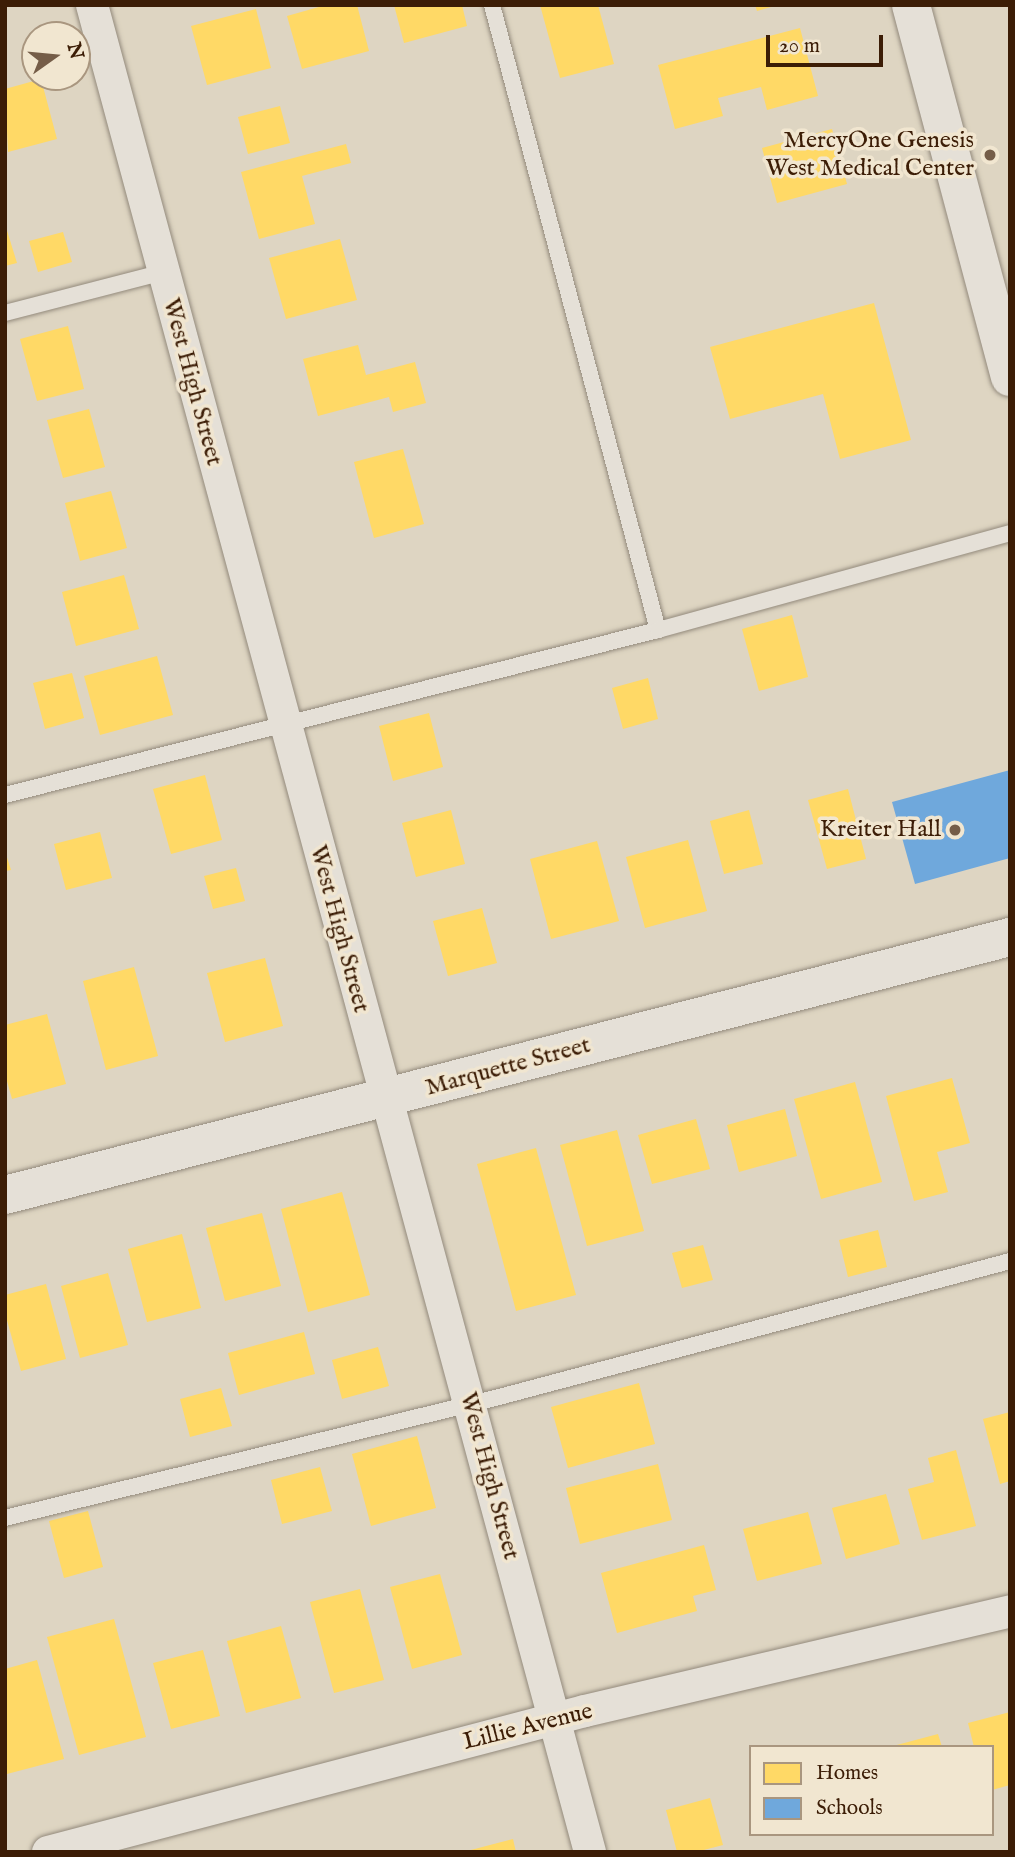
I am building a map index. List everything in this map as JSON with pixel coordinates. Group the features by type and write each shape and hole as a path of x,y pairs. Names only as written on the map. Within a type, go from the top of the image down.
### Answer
{"street":[{"name":"West High Street","path":"92,5 590,1852"},
{"path":"911,5 1010,377"},
{"name":"Marquette Street","path":"5,1195 1010,937"},
{"name":"Lillie Avenue","path":"48,1852 555,1719 1010,1611"}],"lane":[{"path":"492,5 658,629"},
{"path":"5,313 163,272"},
{"path":"5,795 658,629 1010,533"},
{"path":"5,1518 470,1404 1010,1261"}],"building: Homes":[{"path":"326,5 357,5 369,51 302,69 287,16"},
{"path":"394,5 462,5 467,26 404,43"},
{"path":"540,5 598,5 614,64 560,78"},
{"path":"755,5 775,5 775,6 757,11"},
{"path":"256,9 271,68 207,85 191,26"},
{"path":"800,28 818,96 767,110 761,87 718,98 723,116 675,129 658,65"},
{"path":"21,85 21,91 44,91 57,139 8,152 5,89"},
{"path":"280,106 290,143 248,154 238,117"},
{"path":"832,129 847,184 777,203 762,148"},
{"path":"346,144 351,163 302,176 315,224 259,239 241,172"},
{"path":"5,224 17,263 5,266"},
{"path":"63,232 72,262 38,272 29,241"},
{"path":"340,239 357,300 286,319 269,258"},
{"path":"874,303 911,440 840,459 823,394 730,419 710,347"},
{"path":"68,326 84,389 37,401 20,339"},
{"path":"358,345 366,375 415,362 426,403 393,412 389,397 318,416 303,359"},
{"path":"89,409 105,467 63,478 47,420"},
{"path":"403,449 424,524 374,538 354,462"},
{"path":"111,491 127,548 80,561 65,503"},
{"path":"124,575 139,629 76,646 62,592"},
{"path":"792,615 808,677 759,691 742,629"},
{"path":"157,656 173,715 100,735 84,676"},
{"path":"72,673 84,718 45,729 33,683"},
{"path":"648,678 658,719 623,729 612,688"},
{"path":"429,713 443,767 393,781 379,726"},
{"path":"205,775 222,840 171,854 153,789"},
{"path":"848,789 866,859 827,869 808,800"},
{"path":"451,810 465,864 416,877 402,823"},
{"path":"749,810 763,864 724,874 710,821"},
{"path":"100,832 112,878 66,890 54,844"},
{"path":"688,840 707,911 645,928 626,857"},
{"path":"597,841 619,921 551,939 530,859"},
{"path":"5,851 11,870 5,871"},
{"path":"236,868 245,901 213,909 204,876"},
{"path":"482,908 497,963 448,976 433,921"},
{"path":"265,958 283,1026 225,1042 207,973"},
{"path":"134,967 158,1056 106,1070 83,981"},
{"path":"47,1014 66,1084 12,1099 5,1074 5,1025"},
{"path":"952,1078 970,1143 937,1152 948,1192 914,1201 886,1096"},
{"path":"855,1082 882,1182 821,1199 794,1099"},
{"path":"785,1109 797,1156 739,1172 727,1125"},
{"path":"696,1119 710,1169 652,1184 638,1135"},
{"path":"617,1130 644,1231 587,1246 560,1145"},
{"path":"536,1148 576,1295 516,1311 477,1164"},
{"path":"342,1192 370,1295 308,1312 281,1209"},
{"path":"262,1213 281,1286 225,1301 206,1228"},
{"path":"878,1230 887,1267 848,1277 839,1240"},
{"path":"182,1234 201,1308 147,1322 128,1249"},
{"path":"703,1245 713,1280 682,1288 672,1253"},
{"path":"108,1273 128,1345 80,1358 61,1286"},
{"path":"46,1284 66,1359 21,1371 5,1313 5,1295"},
{"path":"304,1332 315,1374 239,1395 228,1353"},
{"path":"378,1347 389,1386 342,1399 332,1360"},
{"path":"639,1383 655,1444 568,1468 551,1407"},
{"path":"221,1388 232,1426 190,1437 180,1399"},
{"path":"1010,1412 1010,1481 1000,1484 983,1419"},
{"path":"417,1436 436,1508 371,1526 352,1454"},
{"path":"956,1450 976,1526 922,1540 908,1489 934,1482 928,1458"},
{"path":"658,1464 672,1520 580,1544 566,1488"},
{"path":"320,1467 332,1511 282,1524 271,1480"},
{"path":"886,1494 900,1544 846,1559 832,1508"},
{"path":"88,1511 103,1567 64,1578 49,1521"},
{"path":"808,1512 822,1564 757,1581 743,1529"},
{"path":"704,1545 716,1590 693,1596 697,1611 617,1633 601,1573"},
{"path":"440,1574 462,1655 412,1669 390,1587"},
{"path":"360,1589 384,1680 334,1693 310,1602"},
{"path":"114,1619 146,1737 79,1755 47,1637"},
{"path":"281,1626 301,1698 246,1713 227,1641"},
{"path":"203,1650 220,1716 171,1729 153,1663"},
{"path":"37,1660 64,1759 7,1774 5,1669"},
{"path":"1010,1712 1010,1785 994,1789 994,1745 974,1745 968,1723"},
{"path":"938,1734 941,1745 897,1745"},
{"path":"710,1798 723,1845 696,1852 677,1852 666,1810"},
{"path":"513,1839 516,1852 467,1852 467,1851"}],"building: Schools":[{"name":"Kreiter Hall","path":"1010,770 1010,858 915,884 892,802"}],"place":[{"name":"MercyOne Genesis West Medical Center","path":"990,155"},
{"name":"Kreiter Hall","path":"955,830"}]}
